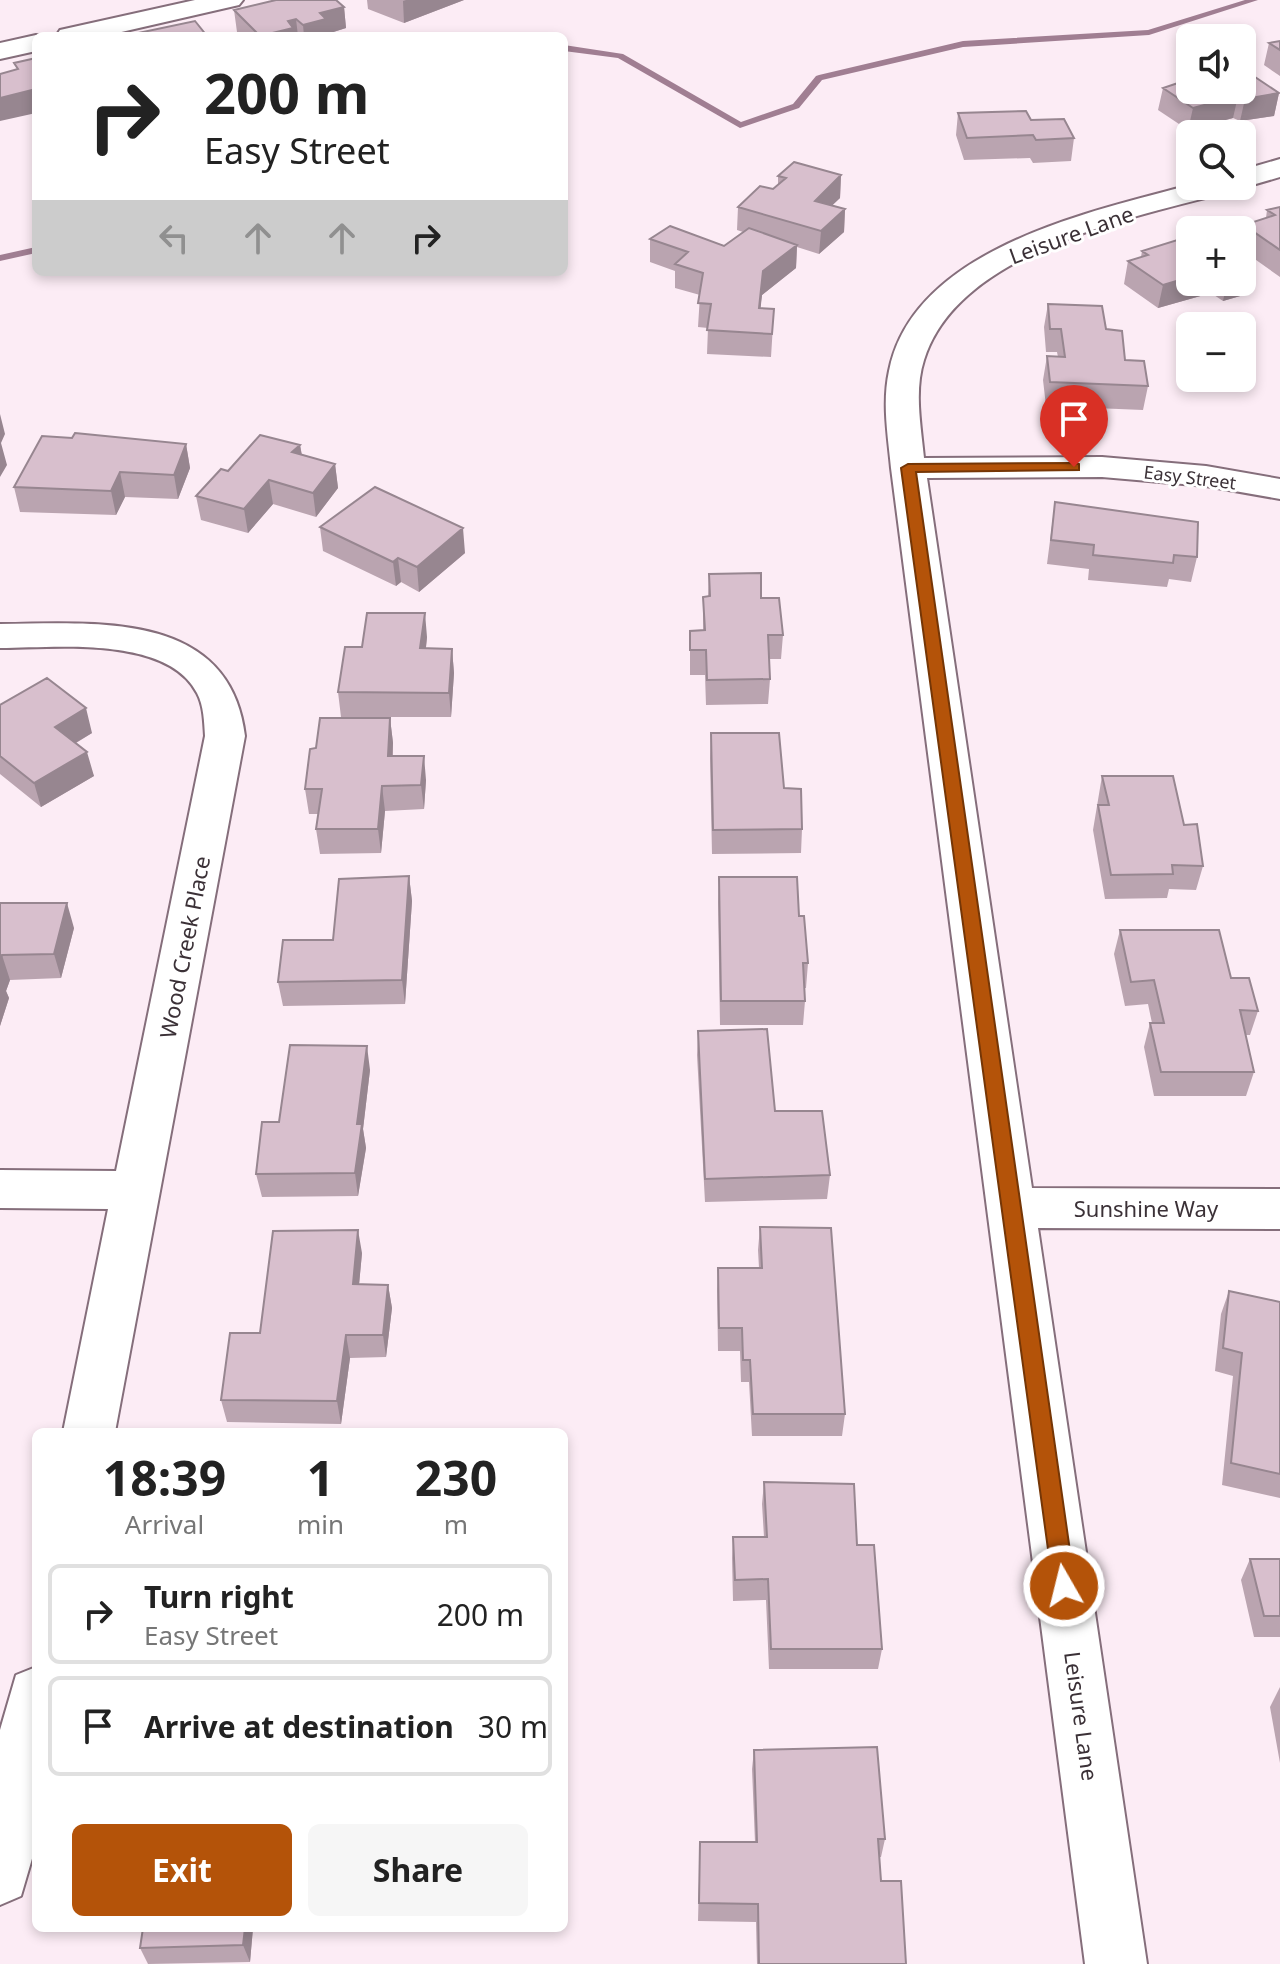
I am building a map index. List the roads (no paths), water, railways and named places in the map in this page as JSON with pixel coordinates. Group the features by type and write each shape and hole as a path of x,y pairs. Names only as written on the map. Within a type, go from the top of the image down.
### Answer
{"street":[{"path":"87,32 230,0"},
{"path":"0,51 32,44"},
{"path":"1256,175 1280,168"},
{"name":"Leisure Lane","path":"1116,1964 908,468 902,391 908,358 921,329 961,286 990,265 1044,239 1176,199"},
{"name":"Easy Street","path":"908,468 1102,467 1206,476 1280,489"},
{"name":"Wood Creek Place","path":"0,636 107,638 163,650 191,663 212,684 222,711 225,736 90,1428"},
{"path":"0,1189 137,1190"},
{"name":"Sunshine Way","path":"1012,1208 1280,1209"},
{"path":"0,1875 32,1715"}],"waterway":[{"path":"568,49 620,56 740,125 796,106 819,78 963,44 1149,32 1254,0"},
{"path":"0,258 32,251"}]}
